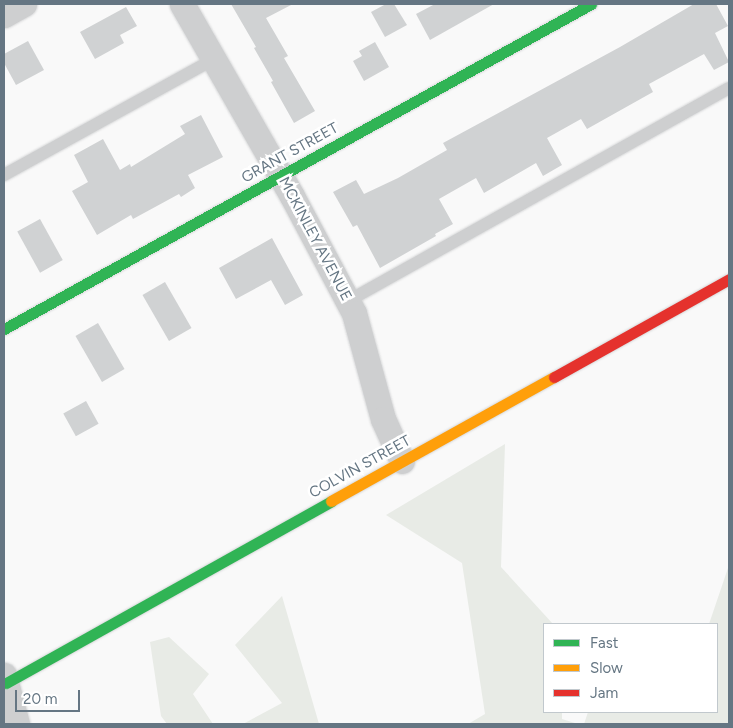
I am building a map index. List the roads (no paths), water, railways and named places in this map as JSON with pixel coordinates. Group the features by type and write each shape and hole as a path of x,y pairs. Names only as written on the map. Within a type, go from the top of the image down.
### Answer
{"street":[{"path":"4,15 24,4"},
{"name":"MCKINLEY AVENUE","path":"182,4 280,175 348,301 362,333 383,418 402,461"},
{"name":"GRANT STREET","path":"4,329 591,4"},
{"name":"COLVIN STREET","path":"5,679 729,279"},
{"path":"5,679 17,724"}],"lane":[{"path":"4,175 214,59"},
{"path":"348,301 729,88"}]}
